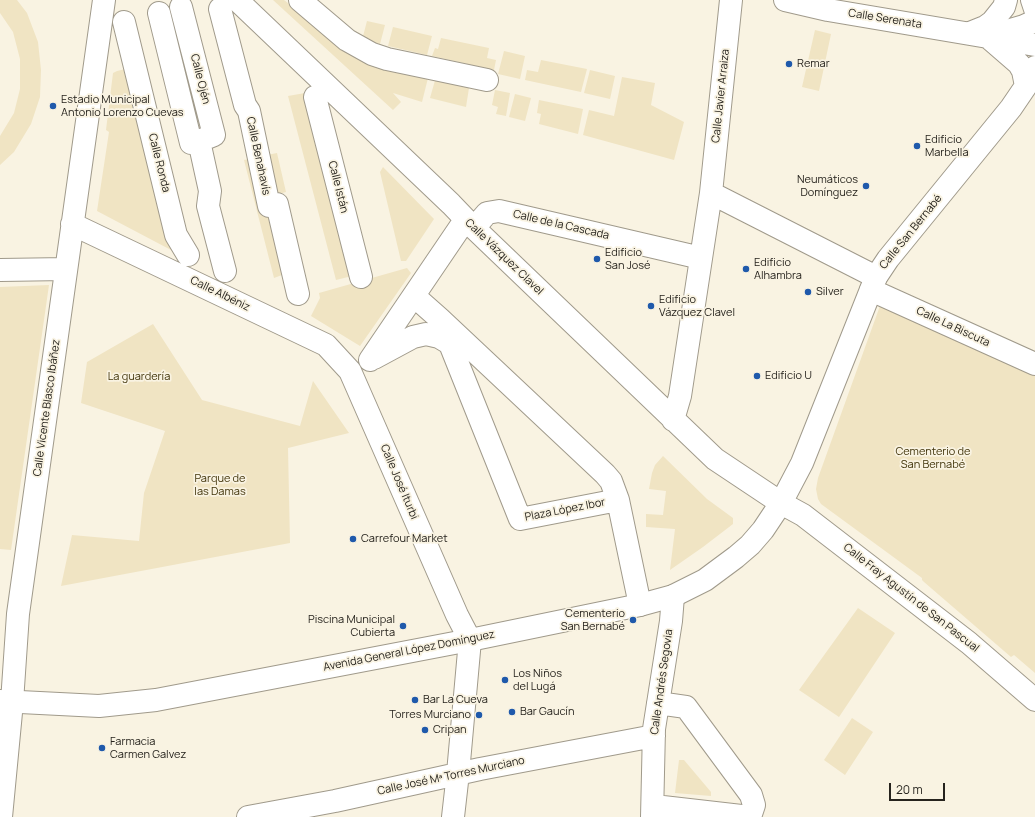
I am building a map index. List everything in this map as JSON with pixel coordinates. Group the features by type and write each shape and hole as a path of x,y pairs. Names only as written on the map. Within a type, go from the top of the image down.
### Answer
{"street":[{"name":"Calle Vicente Blasco Ibáñez","path":"1,816 6,702 104,0"},
{"path":"300,0 347,40 372,54 387,59 487,80"},
{"name":"Calle Javier Arraiza","path":"673,420 680,396 711,193 731,0"},
{"name":"Calle Serenata","path":"785,0 828,10 1035,45"},
{"path":"978,35 992,22 1004,7 1006,0"},
{"path":"1032,0 1035,9"},
{"name":"Calle Vázquez Clavel","path":"229,4 451,204 715,459 782,503"},
{"name":"Calle Benahavís","path":"229,4 245,105 249,111 269,206 277,204 298,294"},
{"name":"Calle Ojén","path":"181,7 214,135 199,141"},
{"path":"159,13 190,143 199,141 210,191 208,206 225,271"},
{"path":"978,35 1020,28 1035,21"},
{"name":"Calle Ronda","path":"124,22 176,235 188,255"},
{"path":"978,35 1019,64 1023,71 1032,77"},
{"name":"Calle San Bernabé","path":"782,503 802,463 873,284 888,259 1007,113 1032,77"},
{"name":"Calle Istán","path":"315,97 361,277"},
{"path":"711,193 873,284"},
{"name":"Calle de la Cascada","path":"370,360 414,296 470,224 487,214 499,211 700,258"},
{"name":"Calle Albéniz","path":"72,224 326,345 353,376"},
{"path":"0,270 66,269"},
{"name":"Calle La Biscuta","path":"873,284 1035,364"},
{"name":"Plaza López Ibor","path":"414,296 440,320 605,474 611,480 618,500 520,519 440,320"},
{"path":"353,376 370,360 413,338 426,334 439,337 449,343"},
{"name":"Calle José Iturbi","path":"353,376 457,615 470,640"},
{"path":"618,500 640,605"},
{"name":"Avenida General López Domínguez","path":"6,702 99,706 156,700 470,640 640,605 673,596 705,580 736,557 763,530 782,503"},
{"name":"Calle Fray Agustín de San Pascual","path":"782,503 803,515 887,579 969,643 1035,700"},
{"name":"Calle Andrés Segovia","path":"653,811 654,736 671,621 673,596"},
{"path":"453,817 470,640"},
{"path":"653,811 750,817 754,805 751,795 686,707 658,703"},
{"name":"Calle José Mª Torres Murciano","path":"248,817 335,800 458,773 654,736"}],"green space":[{"path":"0,0 17,0 27,13 38,42 41,70 40,97 31,124 14,152 0,165 0,136 14,113 20,89 20,59 13,32 0,13"},
{"path":"273,0 284,0 327,33 428,78 422,102 393,93 401,102 393,110"},
{"path":"367,21 385,25 380,44 362,40"},
{"path":"393,27 432,36 427,55 388,46"},
{"path":"815,30 831,34 819,91 802,87"},
{"path":"441,38 489,48 487,58 496,60 494,70 432,56 435,48 438,49"},
{"path":"504,51 525,56 520,79 498,74"},
{"path":"541,60 587,69 581,92 525,80 527,70 538,72"},
{"path":"130,68 171,250 97,211 109,132 106,130 113,73"},
{"path":"590,70 615,76 610,99 584,93"},
{"path":"436,77 467,84 469,88 466,107 430,98"},
{"path":"622,77 655,83 651,105 684,122 674,160 583,135 589,110 614,116"},
{"path":"495,90 510,93 506,116 496,114 498,107 492,105"},
{"path":"305,93 314,102 356,275 336,280 288,96"},
{"path":"515,94 531,98 525,121 509,117"},
{"path":"539,100 583,109 578,134 539,124 541,114 537,113"},
{"path":"277,153 286,192 271,196 262,156"},
{"path":"253,158 286,255 278,257 282,275 274,278 244,160"},
{"path":"383,167 434,219 406,261 401,261 380,172"},
{"path":"407,268 411,273 360,346 311,316 320,298 319,293"},
{"path":"49,285 11,550 0,549 0,287"},
{"name":"Cementerio de San Bernabé","path":"881,303 1035,373 1035,673 1014,655 1011,657 924,582 922,578 821,504 818,499 816,489 818,478"},
{"name":"Parque de las Damas","path":"153,324 202,400 300,426 313,381 349,433 288,448 290,543 61,586 72,535 139,541 144,493 165,431 81,403 87,362"},
{"path":"663,456 707,499 733,518 733,524 670,570 675,529 646,527 646,514 663,515 666,491 649,489 655,465"},
{"path":"858,608 895,633 839,717 799,690"},
{"path":"852,718 873,732 845,775 824,760"},
{"path":"679,760 684,760 711,792 711,796 675,793"}],"place":[{"name":"Remar","path":"789,64"},
{"name":"Estadio Municipal Antonio Lorenzo Cuevas","path":"53,106"},
{"name":"Edificio Marbella","path":"917,146"},
{"name":"Neumáticos Domínguez","path":"866,186"},
{"name":"Edificio San José","path":"597,259"},
{"name":"Edificio Alhambra","path":"746,269"},
{"name":"Silver","path":"808,292"},
{"name":"Edificio Vázquez Clavel","path":"651,306"},
{"name":"Edificio U","path":"757,376"},
{"name":"Carrefour Market","path":"353,539"},
{"name":"Cementerio San Bernabé","path":"633,620"},
{"name":"Piscina Municipal Cubierta","path":"403,626"},
{"name":"Los Niños del Lugá","path":"505,680"},
{"name":"Bar La Cueva","path":"415,700"},
{"name":"Bar Gaucín","path":"512,712"},
{"name":"Torres Murciano","path":"479,715"},
{"name":"Cripan","path":"425,730"},
{"name":"Farmacia Carmen Galvez","path":"102,748"}],"park label":[{"name":"La guardería","path":"139,377"}]}
